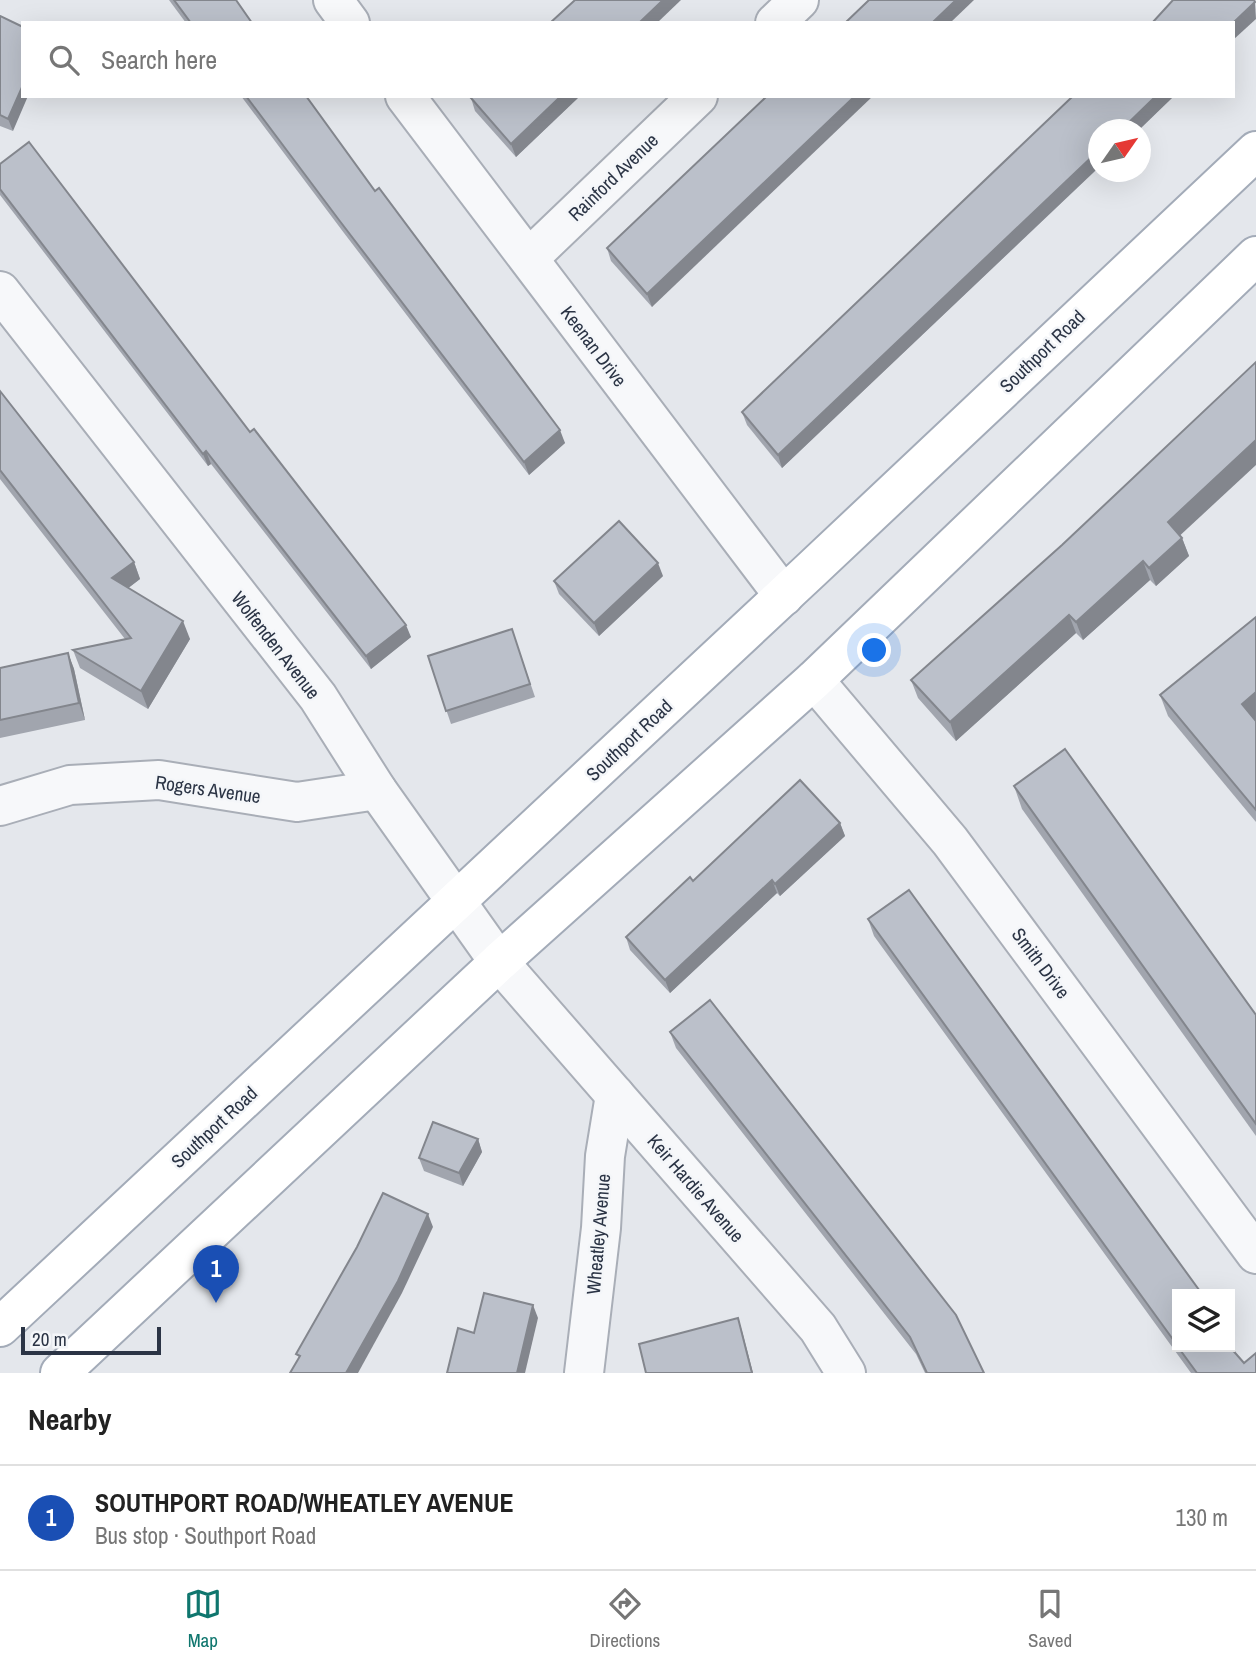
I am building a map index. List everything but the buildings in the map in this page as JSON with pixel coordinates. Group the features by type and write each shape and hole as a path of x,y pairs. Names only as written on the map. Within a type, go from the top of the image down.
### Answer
{"main road":[{"name":"Southport Road","path":"0,1327 784,596 1256,151"},
{"path":"60,1373 499,962 814,680 1256,256"}],"street":[{"path":"333,0 349,21"},
{"path":"777,21 799,0"},
{"name":"Keenan Drive","path":"407,98 784,596"},
{"name":"Rainford Avenue","path":"528,258 696,98"},
{"name":"Wolfenden Avenue","path":"0,291 318,697 377,790 454,902 499,962 540,1007"},
{"name":"Smith Drive","path":"814,680 950,841 1256,1254"},
{"name":"Rogers Avenue","path":"0,806 70,785 159,780 297,802 377,790"},
{"name":"Keir Hardie Avenue","path":"540,1007 818,1328 846,1373"},
{"name":"Wheatley Avenue","path":"584,1373 601,1228 605,1156 615,1095"}],"place":[{"name":"SOUTHPORT ROAD/WHEATLEY AVENUE","path":"216,1303"}]}
